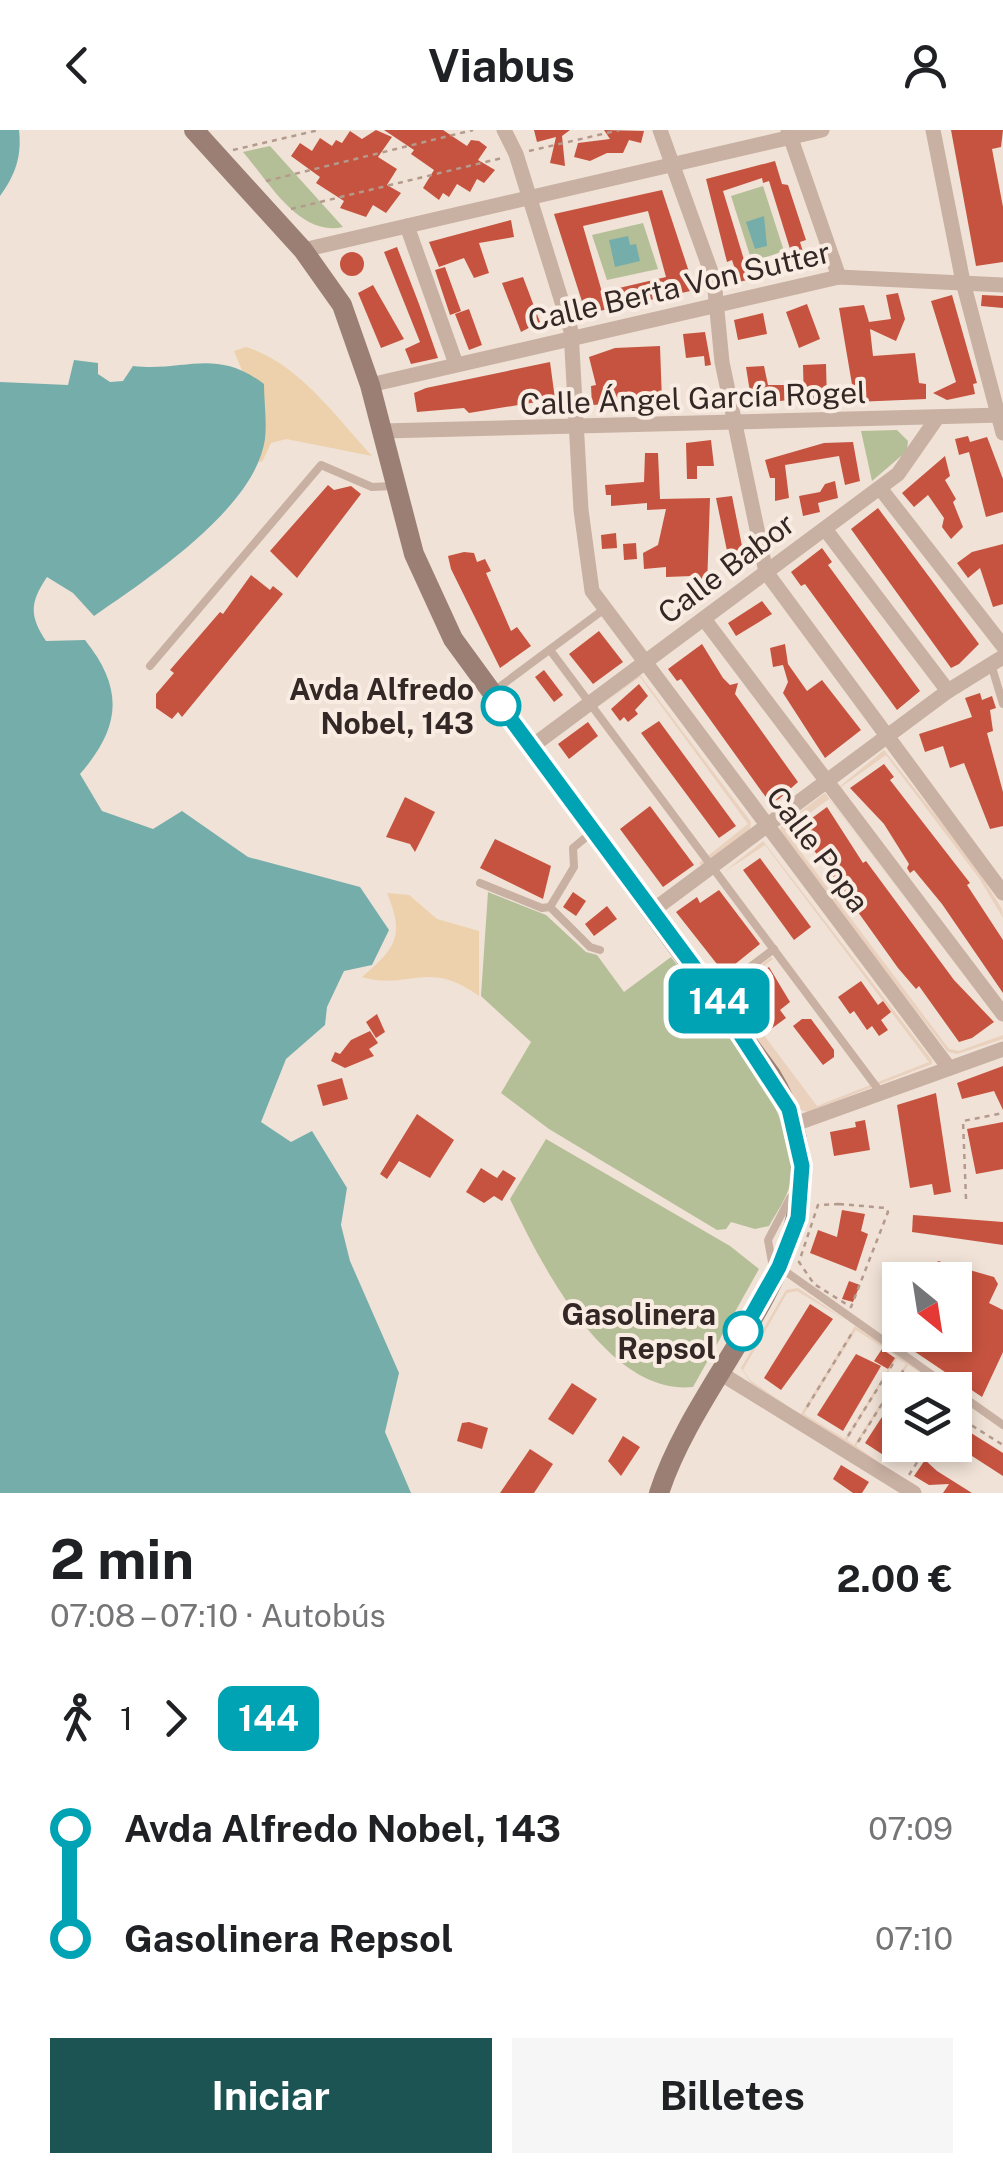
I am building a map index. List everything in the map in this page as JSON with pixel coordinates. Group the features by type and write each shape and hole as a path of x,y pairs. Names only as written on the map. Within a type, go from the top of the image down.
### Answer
{"main road":[{"path":"194,130 303,250 342,304 370,385 430,597 491,693 771,1075 795,1124 802,1166 798,1218 659,1493"}],"street":[{"name":"Calle Popa","path":"504,130 516,154 571,338 587,575 603,610 949,1068"},
{"path":"660,130 676,164 714,280 722,362 766,572 1003,893"},
{"path":"303,250 789,134 822,130"},
{"path":"934,130 963,282 1003,434"},
{"path":"789,134 839,276"},
{"path":"406,226 456,364"},
{"name":"Calle Berta Von Sutter","path":"370,385 839,276 1003,285"},
{"name":"Calle Ángel García Rogel","path":"384,432 1000,416"},
{"name":"Calle Babor","path":"531,747 880,488 909,463 937,418"},
{"path":"880,488 1003,646"},
{"path":"824,529 948,691"},
{"path":"704,619 1003,1014"},
{"path":"652,911 948,691 997,660"},
{"path":"795,1124 1003,1049"},
{"path":"720,1373 900,1487"}],"lane":[{"path":"150,666 322,465 372,487 397,485"},
{"path":"491,693 603,610"},
{"path":"550,650 881,1093"},
{"path":"997,660 1003,704"},
{"path":"550,908 574,867 572,848 593,831"},
{"path":"480,883 550,908 590,946 600,950"},
{"path":"714,994 774,949"},
{"path":"775,1265 1003,1425"}],"path":[{"path":"232,150 319,130"},
{"path":"260,182 473,130"},
{"path":"286,211 620,130"},
{"path":"966,1199 963,1121 1003,1113"},
{"path":"818,1206 886,1208 888,1212 851,1306 814,1284 799,1262 818,1206"},
{"path":"802,1414 856,1328 851,1325"},
{"path":"898,1356 908,1363 855,1447 845,1441 898,1356"},
{"path":"972,1426 1003,1445"},
{"path":"900,1487 917,1462"}],"green space":[{"path":"270,146 343,227 312,224 274,192 243,152"},
{"path":"763,186 784,251 752,262 731,196"},
{"path":"643,223 658,269 607,280 592,235"},
{"path":"897,430 908,441 907,451 872,481 861,431"},
{"path":"488,892 546,915 586,952 597,955 624,992 671,957 751,1064 783,1126 791,1156 790,1184 769,1226 755,1229 731,1222 726,1229 717,1230 549,1129 501,1093 531,1042 481,996"},
{"path":"546,1139 730,1246 759,1269 693,1387 662,1384 632,1371 605,1349 581,1321 540,1257 510,1199"}],"sand":[{"path":"246,347 283,365 299,378 372,456 286,439 271,443 262,462 229,456 254,400 234,351"},
{"path":"387,893 409,895 437,919 479,931 479,996 445,979 392,981 362,977 383,958 394,940 395,920"}],"shaded area":[{"path":"640,675 751,822 750,830 702,866 699,863 748,824 640,677 601,705"},
{"path":"884,750 974,864 1002,909 1003,918 979,878 886,755 841,787 1003,1006 838,788"},
{"path":"825,793 1003,1026 829,799 785,831 949,1049 959,1051 1003,1035 1003,1039 957,1054 948,1052 781,835 780,827"},
{"path":"763,841 932,1064 808,1112 800,1110 725,994 771,957 731,991 817,1106 929,1062 765,845 724,872"},
{"path":"798,1288 847,1321 797,1291 787,1293 743,1370 750,1380 792,1409 751,1383 741,1368 786,1290"},
{"path":"855,1326 882,1347 856,1330 804,1414 845,1439 882,1379 847,1440 854,1445 882,1401 856,1446 895,1474 801,1414"},
{"path":"890,1352 923,1372 908,1365 901,1372 906,1364 897,1358 886,1372 896,1356"}],"water":[{"path":"0,130 19,130 20,140 16,165 0,196"},
{"path":"764,216 767,246 755,249 746,222"},
{"path":"628,236 630,245 636,244 640,261 615,267 609,240"},
{"path":"74,360 98,363 98,374 110,382 123,381 133,366 200,363 230,366 264,384 265,439 257,465 242,491 220,516 169,562 94,616 73,593 47,577 37,594 34,616 46,641 85,640 107,676 112,692 110,725 80,774 102,811 153,829 182,811 248,857 360,887 389,930 372,965 344,971 327,1007 325,1025 286,1059 261,1122 291,1142 312,1131 347,1188 341,1225 350,1261 399,1373 385,1432 411,1493 0,1493 0,382 68,385"}],"building":[{"path":"376,130 392,137 378,157 397,169 387,185 401,193 386,213 373,205 366,217 340,208 344,201 316,183 320,177 291,156 300,143 312,151 320,138 332,146 336,140 342,143 350,131 362,139"},
{"path":"384,130 443,130 467,146 471,140 479,141 487,147 478,160 495,170 484,183 477,179 470,192 457,184 449,197 443,193 439,200 423,188 434,170 411,154 414,150"},
{"path":"534,130 570,130 562,136 565,166 550,163 556,137 537,142"},
{"path":"604,130 644,131 641,143 629,140 623,153 607,153 590,161 574,157 578,143 610,139"},
{"path":"951,130 1003,130 1001,147 992,149 1003,207 1003,262 976,266"},
{"path":"775,161 782,184 788,185 806,240 800,242 807,265 739,282 732,260 727,262 706,179","holes":["762,178 763,183 769,181 791,252 752,265 745,263 723,191"]},
{"path":"662,190 695,290 586,314 554,214","holes":["648,211 666,277 602,292 583,226"]},
{"path":"511,220 514,237 479,243 489,273 474,278 464,258 439,267 429,242"},
{"path":"397,247 438,358 411,364 405,349 420,342 384,252"},
{"path":"352,252 364,264 352,276 340,264"},
{"path":"445,267 461,311 450,315 435,270"},
{"path":"523,277 540,322 521,332 502,283"},
{"path":"373,285 404,339 381,348 358,293"},
{"path":"898,293 905,319 896,341 870,329 873,356 915,353 919,383 926,384 926,399 855,402 839,308 864,305 869,322 891,319 886,295"},
{"path":"952,295 977,383 973,384 975,394 947,400 933,393 956,382 931,301"},
{"path":"982,295 1003,296 1003,308 981,306"},
{"path":"807,304 820,339 799,348 786,312"},
{"path":"469,309 482,345 469,350 455,314"},
{"path":"763,313 767,334 738,340 734,320"},
{"path":"705,332 711,365 705,366 704,356 686,358 683,334"},
{"path":"660,346 662,401 592,405 591,386 596,385 589,357 615,348"},
{"path":"550,362 555,399 469,413 464,408 417,412 414,393 426,388"},
{"path":"826,364 827,402 804,402 803,365"},
{"path":"764,366 768,385 784,385 788,400 752,405 746,367"},
{"path":"968,436 970,442 987,437 1003,479 1003,512 986,517 969,452 959,455 955,439"},
{"path":"711,440 714,466 697,466 697,479 687,479 686,443"},
{"path":"853,442 860,481 845,485 839,456 785,465 789,498 775,501 775,478 770,478 765,460 824,443"},
{"path":"645,453 658,453 660,499 710,498 707,587 691,587 692,576 666,577 666,567 644,569 643,553 658,545 666,509 647,510 647,503 611,506 611,495 606,495 605,485 644,482"},
{"path":"945,456 950,476 945,480 956,499 953,502 963,527 951,539 942,527 944,518 928,495 914,507 902,493"},
{"path":"835,481 838,498 818,503 820,512 803,516 799,496 820,492 825,484"},
{"path":"328,485 334,490 351,486 361,494 297,578 270,551"},
{"path":"732,496 746,566 731,570 716,498"},
{"path":"878,508 979,644 951,668 851,529"},
{"path":"616,533 617,548 602,549 601,535"},
{"path":"636,543 637,559 624,560 623,544"},
{"path":"1003,544 1003,604 993,607 980,568 968,578 957,563 972,552"},
{"path":"822,548 832,562 828,565 920,691 897,710 805,584 801,586 791,572"},
{"path":"474,553 477,562 485,559 491,571 486,573 511,631 517,627 531,646 500,668 451,569 448,556"},
{"path":"251,575 270,590 273,586 283,594 182,717 178,712 172,719 156,708 156,694 174,673 170,670 220,612 223,614"},
{"path":"762,601 772,614 736,636 728,623"},
{"path":"599,631 623,662 593,684 569,654"},
{"path":"702,644 723,678 730,685 738,683 735,694 798,782 779,799 770,803 681,679 677,681 668,669"},
{"path":"785,644 788,664 807,691 822,680 861,730 825,758 783,693 788,682 783,665 773,667 770,648"},
{"path":"544,670 563,695 554,702 535,677"},
{"path":"639,684 648,696 635,710 638,714 628,722 624,717 620,721 611,709"},
{"path":"980,693 982,700 992,696 996,708 990,710 993,731 987,733 1003,792 1003,826 990,829 964,763 950,768 943,746 925,752 919,734 972,717 965,698"},
{"path":"659,721 736,826 719,838 641,733"},
{"path":"588,722 598,736 569,759 558,744"},
{"path":"884,764 894,777 890,780 970,883 967,885 1003,940 1003,993 942,904 914,870 910,873 909,864 884,824 850,788"},
{"path":"405,797 435,812 415,852 410,844 386,837"},
{"path":"650,806 694,865 663,887 620,829"},
{"path":"827,807 863,863 866,861 954,980 994,1022 972,1038 959,1042 919,986 916,989 898,968 808,842 804,846 793,832"},
{"path":"495,839 551,866 543,899 480,868"},
{"path":"760,858 811,927 794,940 743,870"},
{"path":"719,890 760,944 724,973 676,912 697,897 700,903"},
{"path":"573,892 586,901 576,916 563,907"},
{"path":"607,906 617,919 594,936 585,924"},
{"path":"769,967 790,1002 780,1010 786,1018 771,1029 738,990"},
{"path":"861,981 878,1005 883,1001 891,1012 881,1020 888,1030 879,1036 872,1026 867,1030 854,1011 850,1014 838,997"},
{"path":"377,1014 385,1032 376,1038 366,1022"},
{"path":"802,1019 811,1019 834,1050 834,1057 823,1065 793,1026"},
{"path":"370,1031 378,1043 369,1049 374,1056 345,1068 331,1061 335,1052 340,1054 351,1040"},
{"path":"1003,1066 1003,1110 994,1091 962,1099 957,1083"},
{"path":"342,1078 348,1099 323,1106 317,1085"},
{"path":"936,1093 951,1192 934,1195 932,1184 910,1188 897,1105"},
{"path":"417,1114 454,1140 430,1178 399,1161 387,1179 380,1174"},
{"path":"865,1120 870,1150 834,1156 830,1132 856,1127 855,1122"},
{"path":"1003,1122 1003,1169 976,1174 967,1129"},
{"path":"481,1168 497,1178 503,1170 516,1178 502,1201 494,1196 484,1203 466,1192"},
{"path":"842,1210 865,1214 861,1231 868,1234 856,1271 810,1253 818,1230 837,1237"},
{"path":"913,1215 1003,1222 1003,1245 912,1232"},
{"path":"972,1271 994,1277 998,1284 989,1303 1003,1310 1003,1352 982,1397 972,1390 972,1372 945,1372 915,1352 972,1352"},
{"path":"849,1281 860,1285 853,1302 842,1299"},
{"path":"810,1304 833,1319 781,1390 764,1378"},
{"path":"882,1349 895,1358 888,1369 874,1361"},
{"path":"856,1354 881,1366 843,1431 817,1415"},
{"path":"572,1383 597,1399 573,1435 548,1419"},
{"path":"882,1417 882,1454 865,1443"},
{"path":"462,1423 488,1428 482,1449 457,1441"},
{"path":"972,1434 1003,1453 1003,1476 972,1456"},
{"path":"623,1436 640,1447 621,1476 608,1461"},
{"path":"530,1449 553,1464 534,1493 500,1493"},
{"path":"927,1462 972,1493 943,1493 949,1484 929,1485 914,1476"},
{"path":"841,1465 869,1482 862,1493 853,1493 833,1479"}],"bus line":[{"name":"144","path":"501,706 771,1075 795,1124 802,1166 798,1218 779,1267 743,1331"}],"place":[{"name":"Avda Alfredo Nobel, 143","path":"501,706"},
{"name":"Gasolinera Repsol","path":"743,1331"}]}
